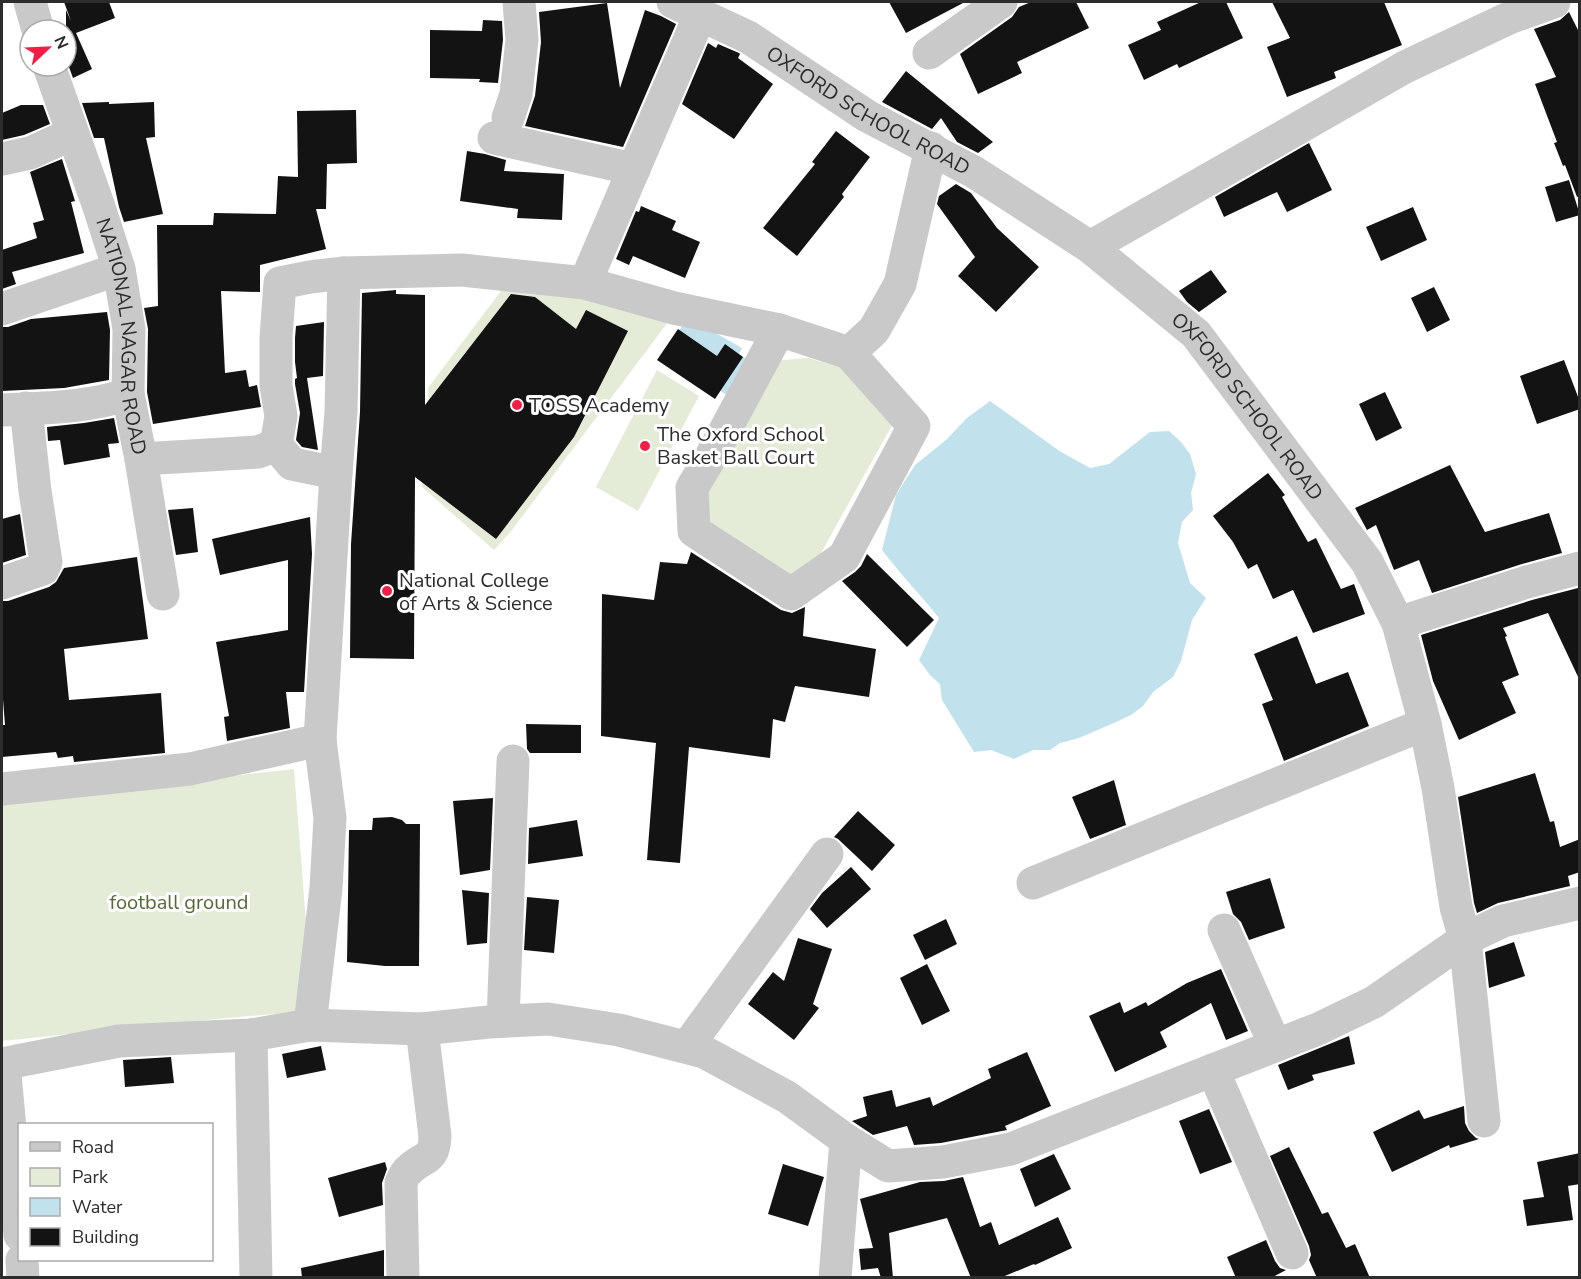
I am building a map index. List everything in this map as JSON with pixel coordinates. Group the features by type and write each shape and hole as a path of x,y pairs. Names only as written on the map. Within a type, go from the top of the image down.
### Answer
{"street":[{"path":"30,2 35,18"},
{"path":"519,2 522,40 516,94 501,128 634,169"},
{"path":"929,53 963,12 1001,2"},
{"path":"1090,247 1404,67 1509,18 1554,2"},
{"path":"585,283 634,169 686,8"},
{"name":"OXFORD SCHOOL ROAD","path":"686,8 748,37 867,116 974,172 1090,247 1196,334 1367,562 1398,623 1425,724 1438,788 1456,908 1465,939 1484,1120"},
{"name":"NATIONAL NAGAR ROAD","path":"53,78 119,269 129,329 128,394 141,459 258,452 276,445"},
{"path":"2,159 30,153 72,134"},
{"path":"849,352 874,330 900,284 931,148"},
{"path":"2,309 119,269"},
{"path":"336,473 292,465 276,445 281,416 276,386 280,283 344,273 462,270 585,283 674,308 779,330 849,352 914,426 844,557 791,594 694,531 692,488 779,330"},
{"path":"310,1025 326,888 330,818 320,740 341,412 344,273"},
{"path":"2,583 43,569 46,562 34,491 14,409 74,405 111,400 128,394"},
{"path":"141,459 163,594"},
{"path":"1398,623 1527,582 1580,568"},
{"path":"1033,883 1425,724"},
{"path":"2,789 190,769 320,740"},
{"path":"503,1021 513,760"},
{"path":"687,1047 827,854"},
{"path":"18,1215 3,1064 119,1041 251,1035 310,1025 422,1029 548,1019 619,1030 704,1052 787,1097 846,1140 888,1166 943,1162 1011,1149 1318,1029 1374,1002 1465,939 1503,921 1580,903"},
{"path":"1224,930 1275,1046"},
{"path":"403,1278 401,1183 407,1171 430,1156 435,1147 422,1029"},
{"path":"251,1035 256,1278"},
{"path":"1213,1070 1292,1253"},
{"path":"835,1278 846,1140"},
{"path":"22,1261 23,1278"}],"green space":[{"name":"TOSS Academy","path":"510,279 668,322 512,530 494,550 422,487 420,458 428,421 428,388"},
{"path":"808,358 843,368 896,418 806,580 736,562 693,504 771,361"},
{"name":"The Oxford School Basket Ball Court","path":"657,370 699,396 638,511 596,487"},
{"name":"football ground","path":"294,769 313,1011 2,1041 2,802"}],"water":[{"path":"687,317 742,348 739,354 754,364 731,398 671,358 667,352"},
{"path":"990,401 1061,452 1090,468 1109,464 1150,432 1169,431 1190,454 1196,474 1191,493 1193,510 1182,522 1178,543 1190,583 1206,598 1192,620 1181,661 1173,677 1153,692 1143,706 1131,715 1079,738 1060,743 1050,750 1033,750 1014,759 991,750 974,752 942,700 940,684 919,660 939,618 882,550 896,495 915,465 946,440 967,418"}],"building":[{"path":"64,2 109,2 115,18 78,32 78,18 70,18"},
{"path":"889,2 965,2 906,33"},
{"path":"1031,2 1076,2 1089,28 1017,62 1022,73 978,94 960,54 1012,17 1019,7"},
{"path":"1201,2 1226,2 1243,38 1179,68 1177,64 1144,80 1128,45 1161,30 1157,22"},
{"path":"1272,2 1384,2 1402,45 1334,72 1336,78 1287,97 1267,47 1290,38"},
{"path":"607,3 620,88 645,10 676,24 623,147 525,126 535,96 541,42 539,12"},
{"path":"1569,12 1580,34 1580,196 1577,197 1554,143 1557,142 1535,84 1556,77 1534,29 1560,20"},
{"path":"483,20 502,21 503,40 498,83 479,82 480,79 430,78 430,30 482,31"},
{"path":"78,38 92,69 78,76"},
{"path":"708,43 716,48 718,44 739,53 738,58 773,84 734,139 682,104"},
{"path":"906,71 993,142 978,153 957,142 941,118 932,129 882,102"},
{"path":"109,102 109,104 154,102 155,137 146,138 163,214 124,222 104,138 94,138 82,103"},
{"path":"21,105 43,105 50,124 24,135 2,140 2,113"},
{"path":"356,110 357,163 327,164 326,209 316,209 326,249 260,265 260,292 221,291 225,373 246,370 249,387 257,385 261,407 153,424 147,392 148,329 144,308 158,306 157,225 213,225 214,213 276,214 278,176 298,177 297,111"},
{"path":"836,131 870,157 842,194 844,197 797,256 763,228 815,164 812,162"},
{"path":"1309,143 1332,190 1287,212 1277,192 1224,217 1215,197"},
{"path":"467,151 506,160 504,171 564,174 562,220 517,218 518,209 460,201"},
{"path":"62,159 75,201 71,202 84,253 12,272 16,284 2,289 2,250 37,238 33,223 44,220 30,172"},
{"path":"1569,180 1580,215 1556,222 1545,187"},
{"path":"956,184 971,193 997,228 1039,267 996,312 958,276 975,257 937,204 939,196"},
{"path":"641,206 676,221 672,230 700,242 685,278 633,256 629,265 616,259 636,211 639,212"},
{"path":"1413,207 1427,240 1381,261 1366,227"},
{"path":"1211,270 1227,292 1199,312 1179,291"},
{"path":"1434,287 1450,320 1427,332 1411,298"},
{"path":"396,290 396,294 425,295 425,405 511,294 535,297 576,329 586,310 628,331 574,437 496,539 415,477 414,659 350,658 351,544 360,412 362,293"},
{"path":"107,312 110,330 109,380 64,388 2,391 2,327 31,319"},
{"path":"324,322 323,376 307,378 318,450 302,447 296,440 300,413 295,384 297,378 295,338 296,326"},
{"path":"678,329 717,356 725,344 743,357 715,399 657,360"},
{"path":"1564,360 1580,402 1580,409 1537,424 1520,376"},
{"path":"1385,392 1402,428 1376,441 1359,404"},
{"path":"114,418 119,443 108,444 110,457 64,465 60,440 48,441 47,427"},
{"path":"1450,465 1485,532 1549,513 1562,553 1432,593 1419,560 1394,570 1376,525 1367,530 1355,508"},
{"path":"1268,473 1285,495 1282,497 1308,542 1316,538 1341,589 1354,584 1365,614 1313,633 1293,590 1273,599 1257,564 1248,569 1233,542 1213,516"},
{"path":"193,508 198,552 176,555 168,510"},
{"path":"20,514 26,555 2,563 2,519"},
{"path":"310,517 312,554 304,692 286,692 290,728 227,741 224,717 229,716 216,642 288,630 288,560 220,575 212,539"},
{"path":"691,552 781,610 792,613 805,607 803,636 876,649 869,697 795,686 785,722 773,719 770,758 689,747 680,863 647,860 656,743 601,736 602,594 654,600 660,562 687,564"},
{"path":"867,554 934,620 907,647 842,581 861,566"},
{"path":"137,557 148,639 64,649 69,700 161,693 165,753 74,762 73,756 58,758 56,752 2,757 2,725 5,725 2,687 2,601 49,587 56,582 64,568"},
{"path":"1578,588 1580,593 1580,681 1548,613 1503,628 1519,675 1502,682 1516,713 1459,740 1433,681 1421,635"},
{"path":"1297,636 1316,684 1348,672 1369,726 1284,761 1262,704 1273,700 1254,654"},
{"path":"526,724 581,725 581,753 530,753 527,749"},
{"path":"1535,773 1550,822 1554,821 1560,847 1580,839 1580,872 1568,876 1570,886 1498,903 1477,913 1458,797"},
{"path":"1114,780 1126,825 1090,839 1072,797"},
{"path":"493,798 490,870 460,875 453,801"},
{"path":"858,811 895,845 872,871 834,837"},
{"path":"392,817 406,824 420,824 419,966 385,966 347,962 349,830 372,830 373,818"},
{"path":"577,820 583,856 528,864 529,828"},
{"path":"851,867 871,889 827,928 810,909 822,893"},
{"path":"1270,878 1285,928 1249,940 1241,922 1233,914 1226,892"},
{"path":"462,890 489,893 487,943 467,945"},
{"path":"527,897 559,900 554,953 524,950"},
{"path":"946,919 957,944 925,960 913,935"},
{"path":"798,938 832,949 813,1004 819,1008 794,1040 748,1004 773,972 784,981"},
{"path":"1514,942 1525,976 1489,988 1485,952"},
{"path":"927,964 950,1011 922,1025 900,978"},
{"path":"1221,969 1248,1031 1226,1040 1211,1003 1160,1032 1167,1047 1115,1072 1089,1016 1120,1002 1124,1013 1146,1002 1148,1006 1187,983"},
{"path":"1349,1036 1355,1064 1312,1075 1314,1080 1288,1090 1278,1065"},
{"path":"321,1046 326,1070 287,1078 282,1054"},
{"path":"1027,1052 1051,1106 1005,1126 1007,1130 941,1143 914,1145 907,1126 873,1135 852,1121 867,1116 863,1097 892,1090 896,1107 930,1097 933,1106 991,1078 988,1069"},
{"path":"171,1057 174,1083 125,1087 123,1060"},
{"path":"1464,1106 1465,1123 1469,1131 1479,1139 1450,1148 1449,1145 1392,1172 1373,1132 1419,1110 1424,1119"},
{"path":"1209,1109 1232,1162 1200,1174 1179,1121"},
{"path":"1289,1147 1322,1214 1328,1212 1346,1248 1355,1244 1370,1278 1317,1278 1309,1260 1311,1255 1309,1246 1270,1156"},
{"path":"1580,1153 1580,1184 1568,1186 1573,1220 1527,1226 1523,1200 1544,1197 1537,1162"},
{"path":"1054,1154 1071,1189 1035,1207 1020,1169"},
{"path":"385,1162 387,1169 382,1183 383,1205 339,1217 328,1178"},
{"path":"783,1164 824,1177 808,1226 768,1214"},
{"path":"963,1177 980,1227 991,1222 999,1245 1058,1217 1072,1248 1000,1278 971,1278 947,1218 889,1233 893,1278 881,1278 878,1268 861,1270 859,1249 873,1248 860,1199 920,1182"},
{"path":"1266,1240 1275,1261 1280,1268 1286,1270 1271,1278 1236,1278 1227,1257"},
{"path":"384,1250 384,1278 302,1278 301,1268"}],"place":[{"name":"TOSS Academy","path":"517,405"},
{"name":"The Oxford School Basket Ball Court","path":"645,446"},
{"name":"National College of Arts & Science","path":"387,591"}]}
